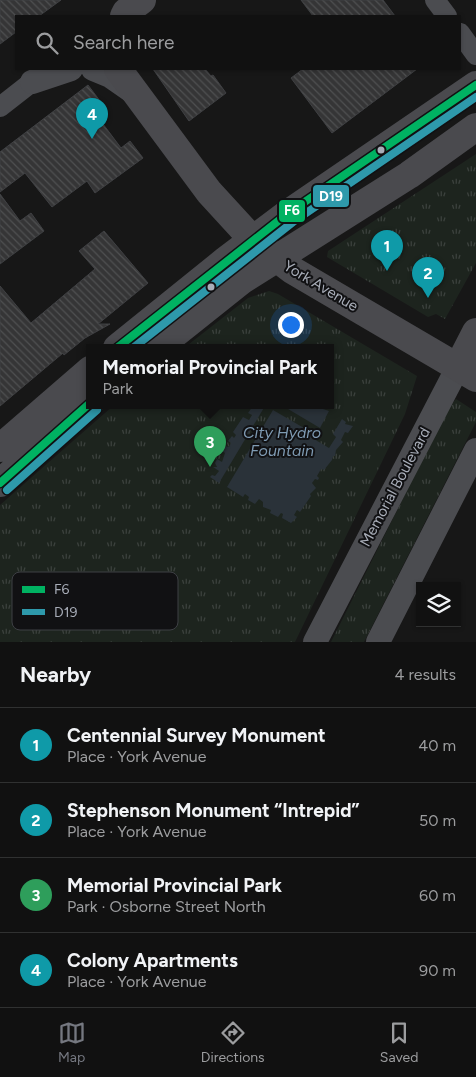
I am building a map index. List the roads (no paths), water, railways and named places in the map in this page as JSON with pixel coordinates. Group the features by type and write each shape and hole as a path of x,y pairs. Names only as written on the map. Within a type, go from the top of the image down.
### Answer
{"main road":[{"name":"York Avenue","path":"119,70 209,192 253,240 276,258 467,372"},
{"path":"122,344 253,240 476,85"},
{"path":"162,344 242,281 409,175 476,127"},
{"name":"Memorial Boulevard","path":"467,372 476,332"},
{"path":"0,448 86,373"},
{"path":"0,483 86,407"}],"street":[{"path":"435,0 446,15"},
{"path":"461,34 476,56"},
{"path":"0,107 38,76 66,70"},
{"path":"95,70 110,76 134,93"},
{"name":"Memorial Boulevard","path":"315,642 467,372"},
{"path":"378,642 476,450"}],"water":[{"name":"City Hydro Fountain","path":"251,409 263,409 219,483 210,477 212,475 215,476 219,471 213,467 217,467 215,463 217,459 222,462 225,453 222,451 225,446 229,447 231,443 228,441 232,436 234,438 236,435 233,432 243,417 249,420 252,415 248,413"},
{"name":"City Hydro Fountain","path":"288,409 323,409 329,411 320,428"},
{"name":"City Hydro Fountain","path":"273,410 316,435 314,439 329,448 336,437 333,434 342,419 346,422 345,424 353,426 348,433 345,432 341,440 343,442 336,450 335,456 333,456 324,470 321,469 317,476 318,480 315,479 312,483 316,488 310,494 311,496 300,512 297,510 294,515 297,517 291,523 282,518 283,514 281,513 278,517 270,513 271,510 263,507 263,502 259,499 255,504 248,500 249,497 245,494 243,497 227,487"}],"place":[{"name":"Colony Apartments","path":"92,139"},
{"name":"Centennial Survey Monument","path":"387,271"},
{"name":"Stephenson Monument “Intrepid”","path":"428,298"},
{"name":"Memorial Provincial Park","path":"210,467"}]}
